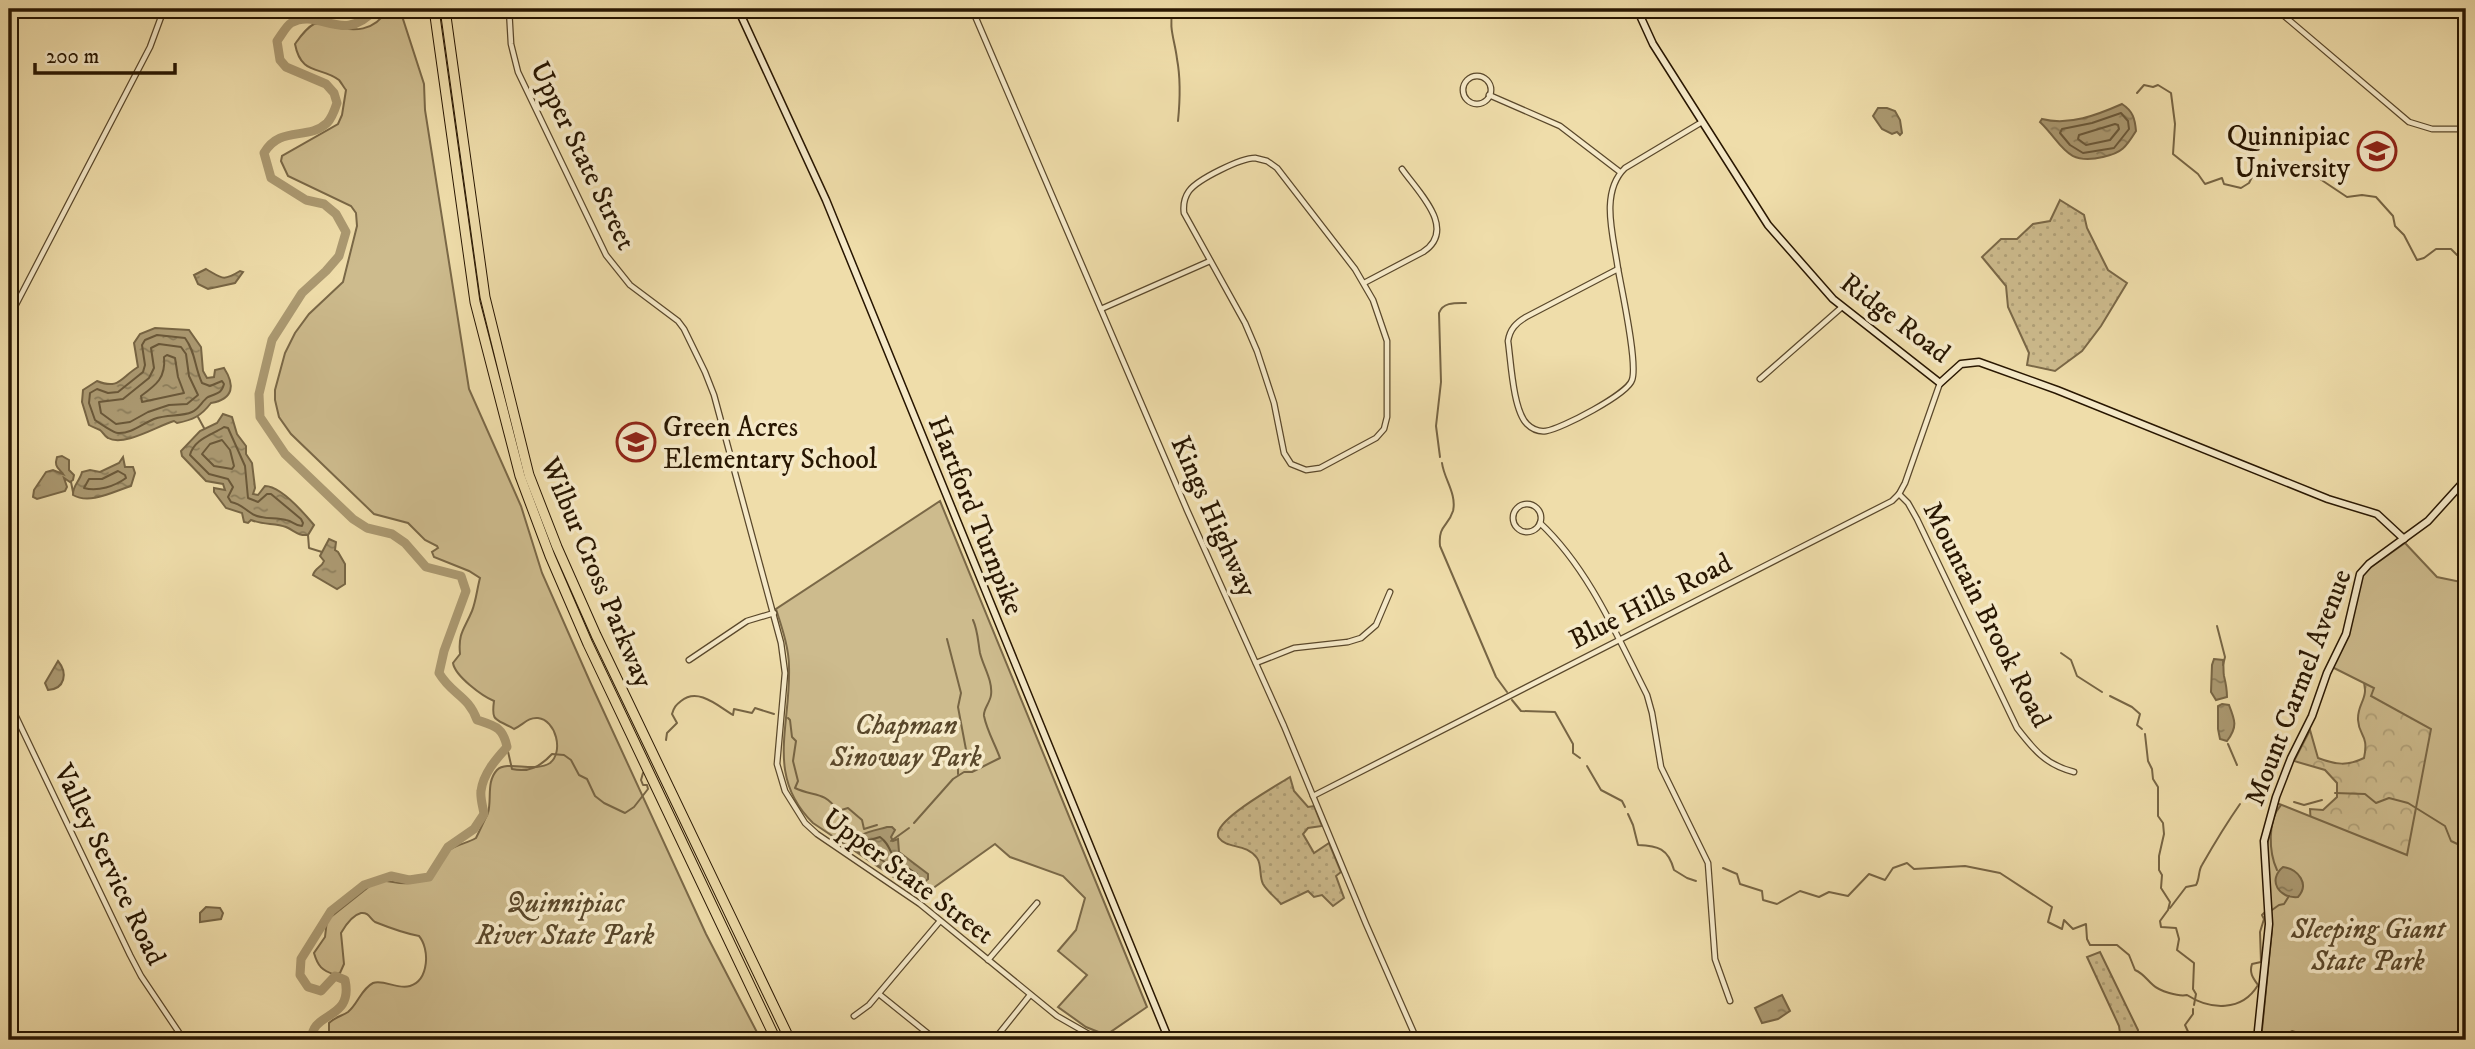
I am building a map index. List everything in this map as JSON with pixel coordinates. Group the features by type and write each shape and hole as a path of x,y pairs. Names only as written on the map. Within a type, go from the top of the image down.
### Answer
{"highway":[{"name":"Wilbur Cross Parkway","path":"434,9 475,302 520,476 550,556 588,644 776,1040"},
{"name":"Wilbur Cross Parkway","path":"445,9 485,297 529,475 556,547 596,635 790,1040"}],"main road":[{"name":"Hartford Turnpike","path":"738,9 826,200 1169,1040"},
{"name":"Ridge Road","path":"1637,9 1653,44 1768,225 1811,277 1842,307 1940,383 1961,364 1972,361 1986,364 2328,499 2371,511 2384,519 2404,539"},
{"name":"Mount Carmel Avenue","path":"2258,1040 2269,924 2263,851 2267,820 2291,758 2312,716 2326,673 2343,639 2360,574 2369,564 2428,521 2466,479"}],"street":[{"path":"9,318 150,47 164,9"},
{"name":"Upper State Street","path":"509,9 510,44 518,72 598,243 630,285 678,321 691,341 705,372 726,436 774,613 785,674 777,764 789,800 805,824 817,834 914,899 1073,1027 1099,1040"},
{"name":"Kings Highway","path":"972,9 1417,1040"},
{"path":"2277,9 2409,121 2432,129 2466,129"},
{"path":"1473,76 1481,77 1489,83 1489,95 1480,103 1471,102 1463,93 1464,83 1473,76"},
{"path":"1489,95 1560,126 1620,173"},
{"path":"1618,269 1517,322 1511,331 1508,341 1518,410 1532,428 1546,431 1559,427 1621,394 1632,382 1634,365 1618,269 1610,204 1612,190 1620,173 1702,122"},
{"path":"1249,158 1262,159 1277,168 1364,283 1379,312 1387,341 1386,423 1380,435 1320,468 1306,470 1295,467 1286,458 1262,364 1245,323 1210,261 1184,213 1184,202 1188,193 1197,184 1249,158"},
{"path":"1364,283 1423,253 1437,237 1436,218 1402,169"},
{"path":"1101,309 1210,261"},
{"path":"1760,379 1842,307"},
{"path":"1899,494 1909,473 1940,383"},
{"name":"Blue Hills Road","path":"1313,796 1886,505 1899,494"},
{"name":"Mountain Brook Road","path":"1899,494 1917,519 2015,724 2047,761 2056,768 2074,772"},
{"path":"1540,523 1534,530 1521,530 1515,524 1514,515 1522,505 1531,505 1539,510 1540,523 1552,534 1596,595 1650,704 1657,753 1665,776 1708,863 1715,959 1730,1002"},
{"path":"1256,663 1294,648 1361,638 1376,625 1390,592"},
{"path":"689,660 747,621 774,613"},
{"name":"Valley Service Road","path":"9,702 130,955 184,1040"},
{"path":"988,960 1037,903"},
{"path":"854,1016 865,1010 940,920"},
{"path":"879,994 936,1040"},
{"path":"994,1040 1030,995"}],"green space":[{"name":"Quinnipiac River State Park","path":"388,9 403,9 403,19 424,84 425,110 469,389 521,506 542,573 591,684 706,934 761,1040 329,1040 329,1023 348,1012 369,986 377,982 400,987 416,983 424,971 426,956 419,936 375,922 361,913 352,918 341,933 344,964 340,973 335,975 321,967 314,953 325,937 327,920 376,881 405,883 424,878 451,849 476,838 488,813 490,785 497,770 507,766 544,766 550,763 557,752 556,737 549,724 538,718 531,719 514,729 496,719 493,713 494,701 470,685 455,668 453,663 460,654 461,636 473,607 480,578 434,557 432,552 437,546 425,540 408,523 374,514 291,434 279,417 275,400 285,353 295,333 309,314 343,282 357,226 356,213 351,206 288,176 281,161 282,156 338,124 346,90 339,80 307,66 298,54 295,44 314,24 348,29 363,28 377,22"},
{"path":"2060,200 2084,215 2087,228 2108,270 2127,283 2082,351 2055,371 2027,365 2029,353 2008,307 2006,286 1982,257 2001,239 2017,239 2033,224 2050,221"},
{"name":"Chapman Sinoway Park","path":"940,501 1147,1007 1106,1035 1086,1027 1058,1007 1087,975 1058,951 1076,930 1085,898 1063,876 1010,857 995,844 922,896 813,823 798,805 789,787 784,750 789,660 776,609"},
{"name":"Sleeping Giant State Park","path":"2405,543 2437,577 2466,583 2466,1040 2261,1040 2272,929 2267,845 2277,803 2407,855 2431,729 2371,696 2374,688 2332,667 2349,635 2364,572"},
{"name":"Sleeping Giant State Park","path":"2362,676 2452,716 2466,1040 2261,1040 2264,1002 2268,1003 2270,993 2266,992 2272,929 2271,897 2311,827 2310,809 2323,810 2337,797 2337,783 2325,770 2294,761 2310,730 2318,758 2342,764 2364,758 2365,740 2358,720 2365,690"},
{"path":"1290,777 1294,791 1308,807 1314,806 1322,826 1308,828 1303,834 1314,853 1329,843 1341,872 1336,876 1344,898 1333,906 1322,895 1314,897 1308,891 1281,904 1263,884 1259,864 1253,853 1227,844 1219,838 1218,831 1233,814"},
{"path":"2100,952 2138,1030 2137,1040 2121,1040 2119,1026 2087,957"}],"water":[{"path":"2122,104 2133,116 2136,131 2123,148 2115,154 2103,157 2090,159 2072,156 2040,122 2042,119 2062,121 2083,118"},
{"path":"1878,108 1895,111 1900,120 1900,135 1882,129 1873,116"},
{"path":"206,269 222,278 243,272 235,283 208,289 198,284 194,275"},
{"path":"155,328 189,330 201,347 203,371 207,378 214,377 215,370 224,368 231,385 228,395 211,403 192,419 177,423 174,421 123,440 108,438 89,425 82,402 83,390 97,381 110,384 119,382 138,367 134,343 140,334"},
{"path":"223,414 232,417 237,434 246,446 246,454 252,463 255,488 253,494 258,495 265,486 278,490 314,525 308,535 282,526 251,520 244,522 242,513 226,508 214,492 214,488 225,490 223,484 206,481 182,456 181,451 200,431 217,423"},
{"path":"62,456 69,460 73,480 70,482 64,478 67,487 65,491 37,499 33,497 34,490 46,472 53,470 63,474 56,463 57,457"},
{"path":"123,457 125,467 133,467 135,473 131,486 94,498 73,495 82,472 100,472 119,463"},
{"path":"329,539 336,542 335,550 345,564 345,584 337,589 313,575 324,561 320,556"},
{"path":"2214,659 2223,660 2227,694 2227,697 2216,700 2211,692"},
{"path":"58,661 63,670 63,680 58,687 48,690 45,683"},
{"path":"2229,705 2234,719 2233,732 2227,741 2220,739 2218,729 2218,706"},
{"path":"887,827 895,830 891,837 893,841 898,839 899,852 928,874 928,879 917,888 909,887 851,847 860,836"},
{"path":"2283,867 2301,878 2303,887 2298,897 2285,895 2277,888 2276,877"},
{"path":"206,907 220,908 223,913 221,919 200,922 200,913"},
{"path":"1782,995 1790,1011 1778,1019 1762,1023 1755,1008"}],"waterway":[{"path":"312,1040 313,1031 318,1024 338,1009 346,993 345,980 335,976 321,991 308,987 300,975 301,959 331,911 364,885 391,876 409,880 429,877 448,847 474,829 484,814 481,797 484,779 507,747 500,731 477,720 469,705 439,673 444,651 466,591 461,576 426,567 405,543 392,534 367,528 353,519 285,454 260,417 259,394 272,340 302,293 339,256 346,232 336,214 324,204 306,200 271,178 264,153 271,144 286,136 319,128 329,121 337,103 334,93 326,84 286,67 280,60 277,41 289,24 301,19 352,25 363,20 375,9"},
{"path":"1173,9 1172,28 1180,83 1178,121"},
{"path":"2137,93 2144,85 2158,85 2171,93 2175,124 2173,154 2198,174 2205,184 2222,178 2224,184 2241,188 2249,183 2252,177 2258,177 2258,166 2293,166 2303,170 2309,166 2311,173 2347,197 2376,197 2393,216 2395,226 2404,235 2417,260 2436,249 2451,249 2457,255 2466,254"},
{"path":"1440,457 1436,426 1441,382 1439,313 1446,305 1466,303"},
{"path":"198,417 204,428"},
{"path":"1442,463 1454,505 1440,534 1440,546 1496,677 1507,692"},
{"path":"71,482 73,492"},
{"path":"308,535 309,548 322,552"},
{"path":"914,823 953,779 1000,758 984,716 991,690 973,620"},
{"path":"2217,626 2225,657 2223,665"},
{"path":"947,639 961,693 958,707 967,755 958,765 958,774"},
{"path":"2061,653 2071,660 2077,676 2102,692"},
{"path":"2110,696 2140,714 2137,725 2142,729"},
{"path":"666,740 667,733 677,723 672,714 674,710 688,697 708,699 733,715 734,709 752,713 755,708 774,714"},
{"path":"1512,700 1521,711 1555,712 1573,744 1573,753 1580,758"},
{"path":"788,718 792,737 796,741 793,761 798,781 795,788 823,797 838,811 848,808 862,820 864,829 877,825"},
{"path":"2145,734 2148,761 2158,787 2158,816 2163,823 2164,834 2159,856 2161,888 2170,902 2160,921 2161,927 2176,928 2179,939 2177,950 2194,963 2194,1005"},
{"path":"2228,744 2237,765"},
{"path":"507,747 512,769 518,770 534,767 552,754 564,755 571,760 579,775 587,779 595,796 625,813 634,807 648,789 641,780 643,773"},
{"path":"1587,766 1601,790 1622,801 1625,807"},
{"path":"2335,793 2365,794 2376,803 2389,798 2408,803 2445,826 2451,841 2466,848"},
{"path":"2294,802 2304,805 2322,800"},
{"path":"2170,908 2186,887 2196,885 2202,865 2240,804"},
{"path":"2277,870 2272,855 2271,828 2276,811 2281,805"},
{"path":"1628,814 1638,845 1661,850 1669,857 1674,870 1696,881"},
{"path":"891,841 909,828"},
{"path":"1723,868 1737,874 1740,884 1762,891 1763,900 1777,904 1800,891 1819,897 1829,892 1848,896 1869,874 1885,880 1893,868 1907,863 1914,869 1965,866 2000,873 2052,907 2048,922 2062,929 2064,920 2073,929 2086,924 2090,945 2117,945 2129,955 2135,970 2156,987 2215,1006 2235,1004 2251,994 2258,985 2251,967 2252,964 2261,962 2260,932 2264,919 2262,915 2265,912"},
{"path":"2272,910 2284,904 2289,896"},
{"path":"2190,1040 2185,1025 2193,1014 2193,1009"},
{"path":"2276,1040 2292,1031 2304,1040"}],"place":[{"name":"Quinnipiac University","path":"2377,151"},
{"name":"Green Acres Elementary School","path":"636,442"}]}
